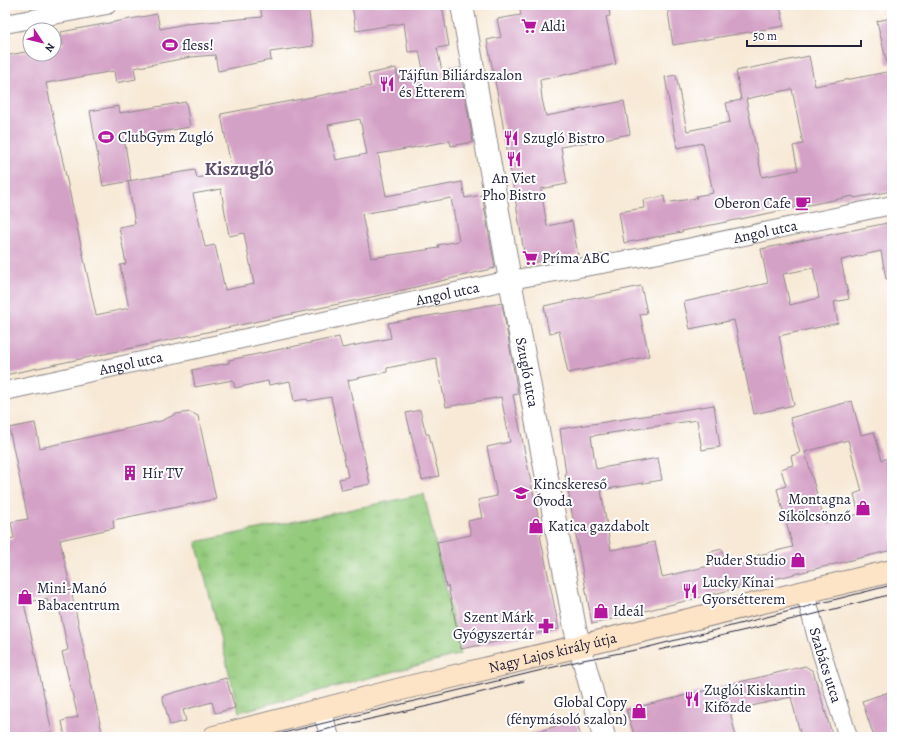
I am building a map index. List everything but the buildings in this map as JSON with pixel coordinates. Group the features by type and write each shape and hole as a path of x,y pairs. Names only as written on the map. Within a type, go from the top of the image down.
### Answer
{"main road":[{"name":"Nagy Lajos király útja","path":"214,737 321,709 892,571"}],"street":[{"path":"5,24 58,10 108,5"},
{"name":"Szugló utca","path":"462,5 510,280 579,646 604,737"},
{"name":"Angol utca","path":"5,391 510,280 654,255 892,205"},
{"name":"Szabács utca","path":"805,592 817,638 848,737"},
{"path":"321,709 330,737"}],"green space":[{"path":"424,494 461,654 239,712 196,542"}],"tram line":[{"path":"267,737 583,660 641,649 892,585"},
{"path":"659,650 811,615 892,594"},
{"path":"299,737 339,726 433,705 524,681"}],"place":[{"name":"Aldi","path":"529,26"},
{"name":"fless!","path":"170,45"},
{"name":"Tájfun Biliárdszalon és Étterem","path":"387,84"},
{"name":"ClubGym Zugló","path":"106,137"},
{"name":"Szugló Bistro","path":"511,138"},
{"name":"An Viet Pho Bistro","path":"514,159"},
{"name":"Oberon Cafe","path":"803,203"},
{"name":"Príma ABC","path":"530,258"},
{"name":"Hír TV","path":"130,473"},
{"name":"Kincskereső Óvoda","path":"521,493"},
{"name":"Montagna Síkölcsönző","path":"863,508"},
{"name":"Katica gazdabolt","path":"536,526"},
{"name":"Puder Studio","path":"798,560"},
{"name":"Lucky Kínai Gyorsétterem","path":"690,591"},
{"name":"Mini-Manó Babacentrum","path":"25,597"},
{"name":"Ideál","path":"601,611"},
{"name":"Szent Márk Gyógyszertár","path":"546,626"},
{"name":"Zuglói Kiskantin Kifőzde","path":"692,699"},
{"name":"Global Copy (fénymásoló szalon)","path":"639,711"}],"district":[{"name":"Kiszugló","path":"239,169"}]}
